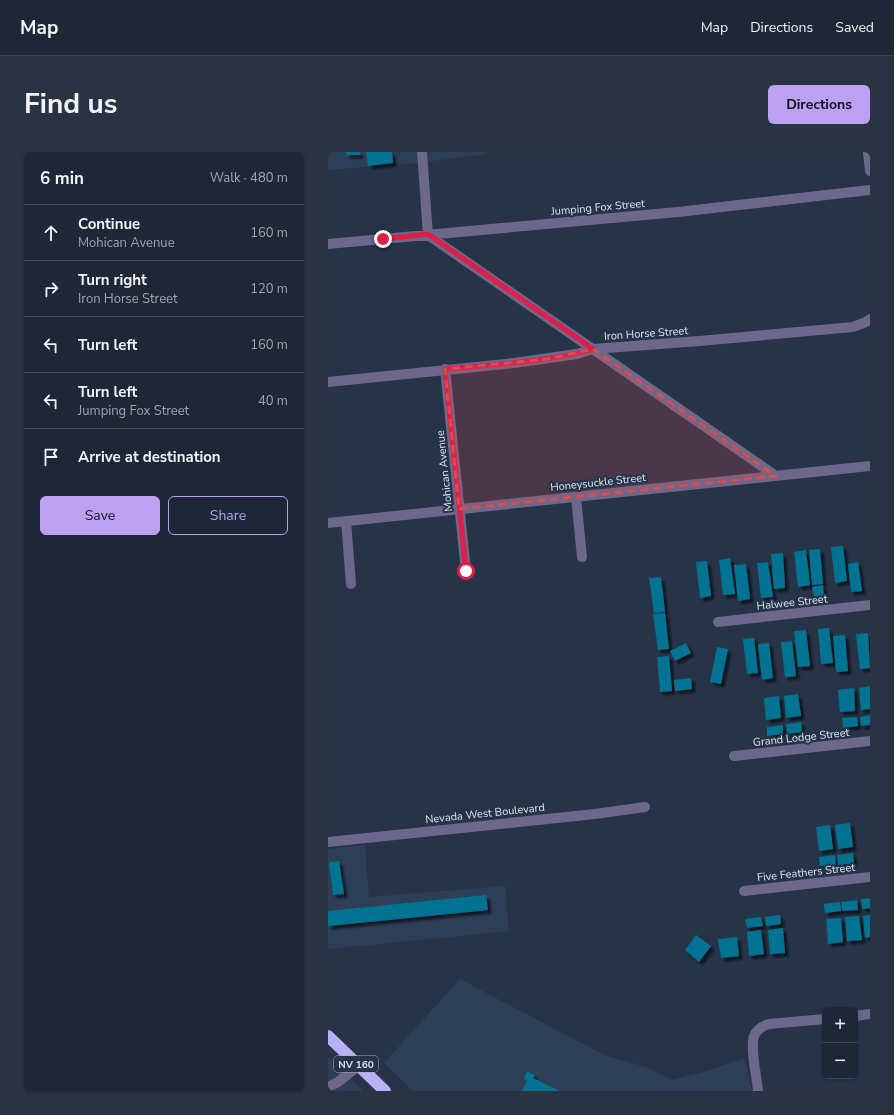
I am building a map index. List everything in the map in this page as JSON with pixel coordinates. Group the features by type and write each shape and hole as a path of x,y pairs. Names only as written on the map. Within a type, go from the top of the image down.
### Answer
{"highway":[{"name":"NV 160","path":"328,1036 385,1091"}],"street":[{"path":"422,152 428,234 776,476"},
{"path":"868,152 870,171"},
{"name":"Jumping Fox Street","path":"328,244 678,212 870,190"},
{"name":"Iron Horse Street","path":"328,382 541,360 577,354 593,349 700,341 854,326 870,319"},
{"name":"Mohican Avenue","path":"445,369 466,571"},
{"name":"Honeysuckle Street","path":"328,523 870,466"},
{"path":"576,497 582,557"},
{"path":"346,521 351,584"},
{"name":"Halwee Street","path":"718,622 870,605"},
{"name":"Grand Lodge Street","path":"734,756 870,742"},
{"name":"Nevada West Boulevard","path":"328,842 595,814 645,807"},
{"name":"Five Feathers Street","path":"744,891 870,877"},
{"path":"858,1016 870,1014"},
{"path":"758,1091 753,1046 754,1036 758,1030 769,1024 822,1019"},
{"path":"328,1087 338,1082 358,1066"}],"highlighted area":[{"path":"593,349 776,476 741,479 459,509 445,369 548,359"}],"shaded area":[{"path":"328,152 487,152 487,154 417,163 328,170"},
{"path":"365,845 369,897 505,886 509,931 328,949 328,849"},
{"path":"460,979 604,1055 649,1068 671,1080 707,1071 744,1058 752,1091 413,1091 384,1063"},
{"path":"328,1057 363,1091 328,1091"}],"building":[{"path":"346,152 360,152 360,155 346,155"},
{"path":"366,152 392,152 393,163 368,166"},
{"path":"843,546 847,581 835,583 831,547"},
{"path":"820,549 823,584 812,585 809,550"},
{"path":"806,550 810,585 798,587 794,552"},
{"path":"783,553 785,588 774,589 771,554"},
{"path":"730,558 735,594 723,595 719,560"},
{"path":"707,561 711,596 700,598 696,562"},
{"path":"768,562 773,597 761,598 757,563"},
{"path":"858,562 862,591 851,592 848,564"},
{"path":"746,564 750,599 738,601 734,565"},
{"path":"661,577 665,612 654,613 649,578"},
{"path":"823,585 824,596 814,597 812,587"},
{"path":"665,613 669,649 658,650 653,614"},
{"path":"829,628 833,663 821,664 818,629"},
{"path":"806,630 810,666 798,667 794,631"},
{"path":"868,633 870,668 860,669 856,634"},
{"path":"845,635 848,671 836,672 833,636"},
{"path":"754,638 758,673 747,674 743,639"},
{"path":"792,641 796,676 785,677 781,642"},
{"path":"686,643 691,653 675,661 670,651"},
{"path":"769,643 773,678 762,680 758,644"},
{"path":"717,647 728,649 721,684 710,682"},
{"path":"669,656 672,691 660,692 657,657"},
{"path":"691,678 692,689 675,691 674,680"},
{"path":"870,686 870,709 861,710 859,688"},
{"path":"854,688 855,711 840,712 838,690"},
{"path":"798,694 801,716 786,718 784,696"},
{"path":"779,696 781,718 766,720 764,698"},
{"path":"870,715 870,725 861,726 860,717"},
{"path":"857,717 858,726 843,728 842,718"},
{"path":"801,722 802,732 787,734 786,724"},
{"path":"783,725 783,734 767,736 767,727"},
{"path":"850,823 853,847 838,849 835,825"},
{"path":"830,825 833,849 819,851 816,827"},
{"path":"853,853 854,863 838,865 837,855"},
{"path":"835,855 836,865 820,866 819,857"},
{"path":"339,861 344,894 333,895 329,862"},
{"path":"486,895 488,910 328,926 328,911"},
{"path":"870,898 870,908 862,909 861,899"},
{"path":"857,900 858,910 842,911 841,902"},
{"path":"840,902 841,911 825,913 824,904"},
{"path":"780,915 781,924 766,926 765,917"},
{"path":"870,915 870,937 865,938 863,916"},
{"path":"859,916 862,940 847,941 845,917"},
{"path":"761,917 763,926 747,928 745,919"},
{"path":"841,918 843,942 828,944 826,919"},
{"path":"783,928 785,953 770,954 768,930"},
{"path":"761,930 764,954 749,956 747,932"},
{"path":"696,935 711,946 699,962 685,950"},
{"path":"737,937 739,956 721,958 718,939"},
{"path":"527,1071 535,1075 533,1078 560,1091 522,1091 527,1080 524,1079"}],"route":[{"path":"383,239 428,234 593,349 577,354 514,363 445,369 466,571"}]}
